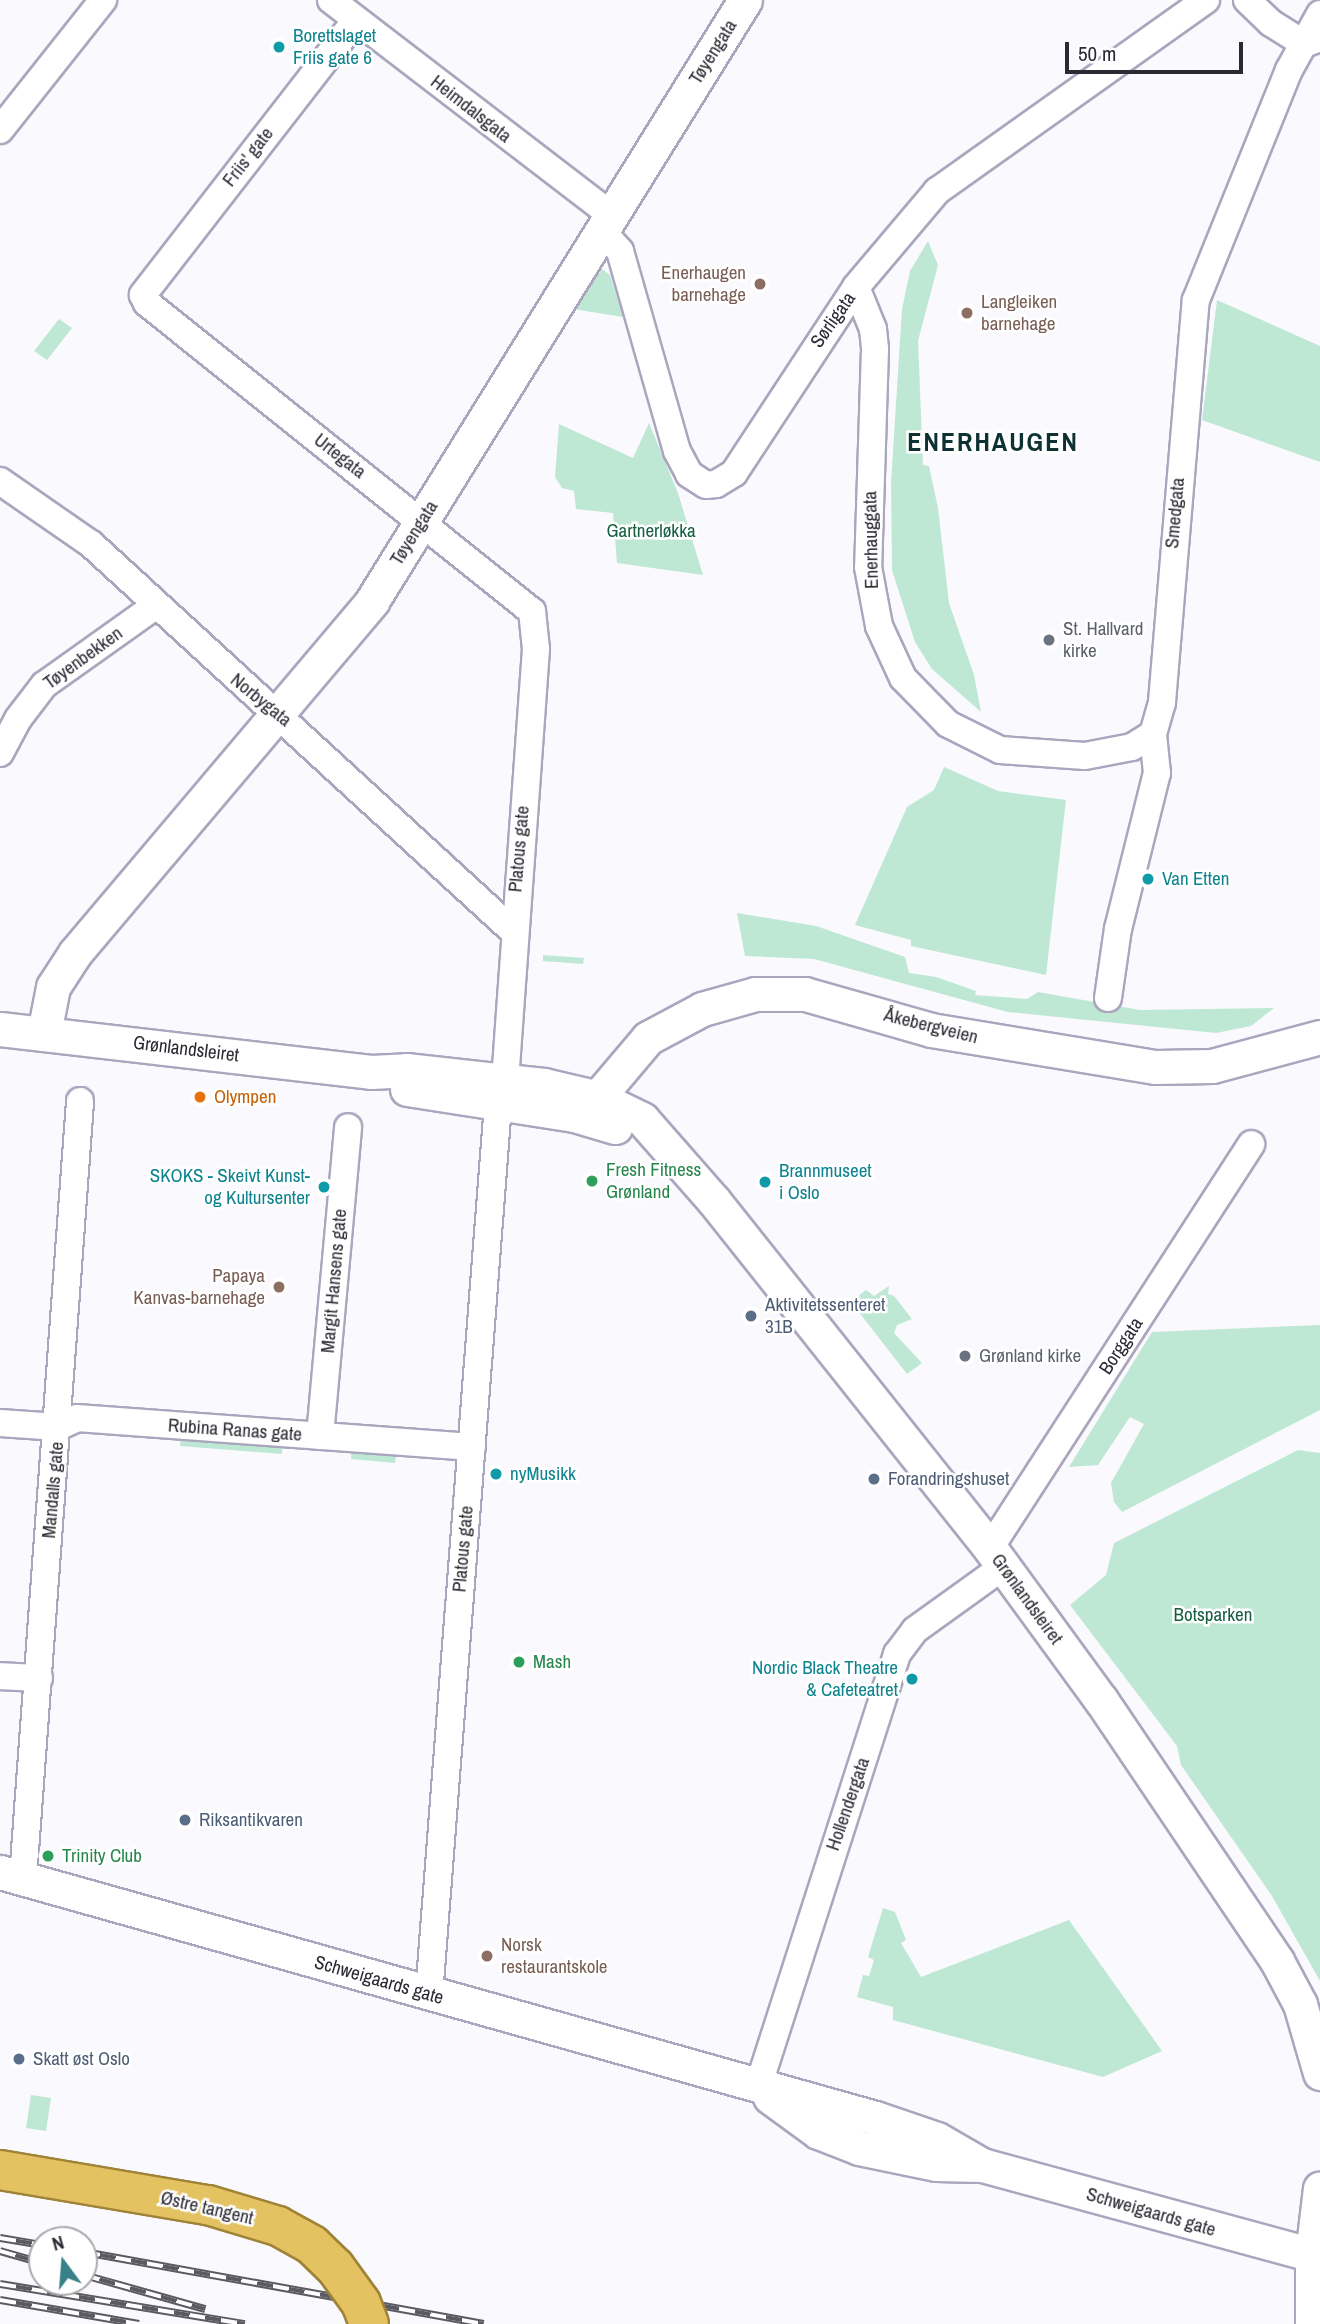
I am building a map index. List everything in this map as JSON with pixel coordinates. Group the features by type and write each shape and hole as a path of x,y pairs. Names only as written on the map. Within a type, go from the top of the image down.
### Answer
{"highway":[{"name":"Østre tangent","path":"0,2170 208,2205 278,2226 312,2245 335,2267 362,2303 369,2324"}],"street":[{"path":"0,130 103,0"},
{"name":"Heimdalsgata","path":"331,0 607,223"},
{"name":"Tøyengata","path":"44,1033 50,996 75,953 358,620 745,0"},
{"name":"Sørligata","path":"607,223 620,251 677,451 690,474 706,485 734,473 856,287 937,191 1206,0"},
{"path":"1247,0 1271,23 1312,41 1320,14"},
{"name":"Friis' gate","path":"143,295 356,20"},
{"name":"Smedgata","path":"1108,998 1118,929 1157,773 1153,734 1162,702 1196,300 1251,160 1312,41"},
{"name":"Enerhauggata","path":"856,287 873,328 875,349 868,567 879,626 903,678 948,724 1000,750 1085,756 1132,747 1153,734"},
{"name":"Urtegata","path":"143,295 156,310 509,590 535,618"},
{"name":"Norbygata","path":"0,481 90,544 255,698 278,713 512,930"},
{"name":"Tøyenbekken","path":"0,753 18,719 44,685 155,606"},
{"name":"Platous gate","path":"429,1995 501,1092 535,618"},
{"name":"Åkebergveien","path":"597,1108 615,1073 656,1032 702,1009 755,994 805,994 931,1030 1155,1067 1212,1066 1320,1037"},
{"name":"Grønlandsleiret","path":"0,1029 371,1072 399,1088 501,1092 597,1108 642,1119 661,1135 678,1160 997,1557 1101,1700 1277,1961 1300,2004 1320,2073"},
{"name":"Mandalls gate","path":"11,1875 38,1678 80,1101"},
{"name":"Margit Hansens gate","path":"320,1436 348,1127"},
{"name":"Borggata","path":"997,1557 1251,1144"},
{"name":"Rubina Ranas gate","path":"0,1423 58,1427 77,1418 471,1447"},
{"name":"Hollendergata","path":"758,2087 897,1654 915,1630 997,1557"},
{"path":"0,1676 38,1678"},
{"name":"Schweigaards gate","path":"11,1875 904,2128 937,2139 982,2165 1316,2256"},
{"path":"1312,2324 1320,2188"}],"green space":[{"path":"928,241 938,265 918,341 923,465 929,466 938,508 949,603 974,675 981,712 932,669 915,642 892,570 891,483 902,309 910,271"},
{"path":"602,269 610,275 623,317 573,309"},
{"path":"1217,300 1320,346 1320,462 1202,420"},
{"path":"59,319 72,328 47,360 34,351"},
{"name":"Gartnerløkka","path":"649,423 678,493 703,575 617,563 613,513 576,509 574,491 562,488 555,477 559,424 633,458"},
{"path":"944,767 998,791 1066,800 1046,975 911,946 911,940 855,925 907,807 934,790"},
{"path":"737,913 816,926 905,957 909,973 936,977 976,991 975,995 1027,999 1038,992 1140,1010 1274,1008 1251,1026 1216,1033 1008,1012 814,959 745,956"},
{"path":"543,955 584,958 583,964 543,961"},
{"path":"889,1286 888,1294 894,1296 912,1319 897,1325 894,1333 922,1363 907,1374 851,1302 866,1290 874,1296"},
{"path":"1320,1325 1320,1410 1122,1512 1114,1502 1111,1483 1144,1424 1130,1417 1098,1465 1069,1467 1152,1332"},
{"path":"182,1431 283,1439 282,1454 180,1446"},
{"path":"352,1444 397,1448 395,1463 351,1459"},
{"name":"Botsparken","path":"1298,1450 1320,1453 1320,1981 1272,1896 1181,1765 1177,1746 1070,1605 1106,1575 1114,1543"},
{"path":"883,1908 895,1912 906,1940 901,1943 921,1977 1069,1920 1162,2051 1103,2077 893,2020 893,2007 857,1997 863,1975 869,1976 874,1960 868,1957"},
{"path":"31,2095 51,2098 46,2131 26,2128"}],"railway":[{"path":"0,2238 28,2243"},
{"path":"0,2251 28,2259"},
{"path":"98,2255 484,2324"},
{"path":"98,2279 205,2309"},
{"path":"0,2284 245,2324"},
{"path":"0,2300 139,2324"}],"place":[{"name":"Borettslaget Friis gate 6","path":"279,47"},
{"name":"Enerhaugen barnehage","path":"760,284"},
{"name":"Langleiken barnehage","path":"967,313"},
{"name":"St. Hallvard kirke","path":"1049,640"},
{"name":"Van Etten","path":"1148,879"},
{"name":"Olympen","path":"200,1097"},
{"name":"Fresh Fitness Grønland","path":"592,1181"},
{"name":"Brannmuseet i Oslo","path":"765,1182"},
{"name":"SKOKS - Skeivt Kunst- og Kultursenter","path":"324,1187"},
{"name":"Papaya Kanvas-barnehage","path":"279,1287"},
{"name":"Aktivitetssenteret 31B","path":"751,1316"},
{"name":"Grønland kirke","path":"965,1356"},
{"name":"nyMusikk","path":"496,1474"},
{"name":"Forandringshuset","path":"874,1479"},
{"name":"Mash","path":"519,1662"},
{"name":"Nordic Black Theatre & Cafeteatret","path":"912,1679"},
{"name":"Riksantikvaren","path":"185,1820"},
{"name":"Trinity Club","path":"48,1856"},
{"name":"Norsk restaurantskole","path":"487,1956"},
{"name":"Skatt øst Oslo","path":"19,2059"}],"district":[{"name":"ENERHAUGEN","path":"993,442"}]}
